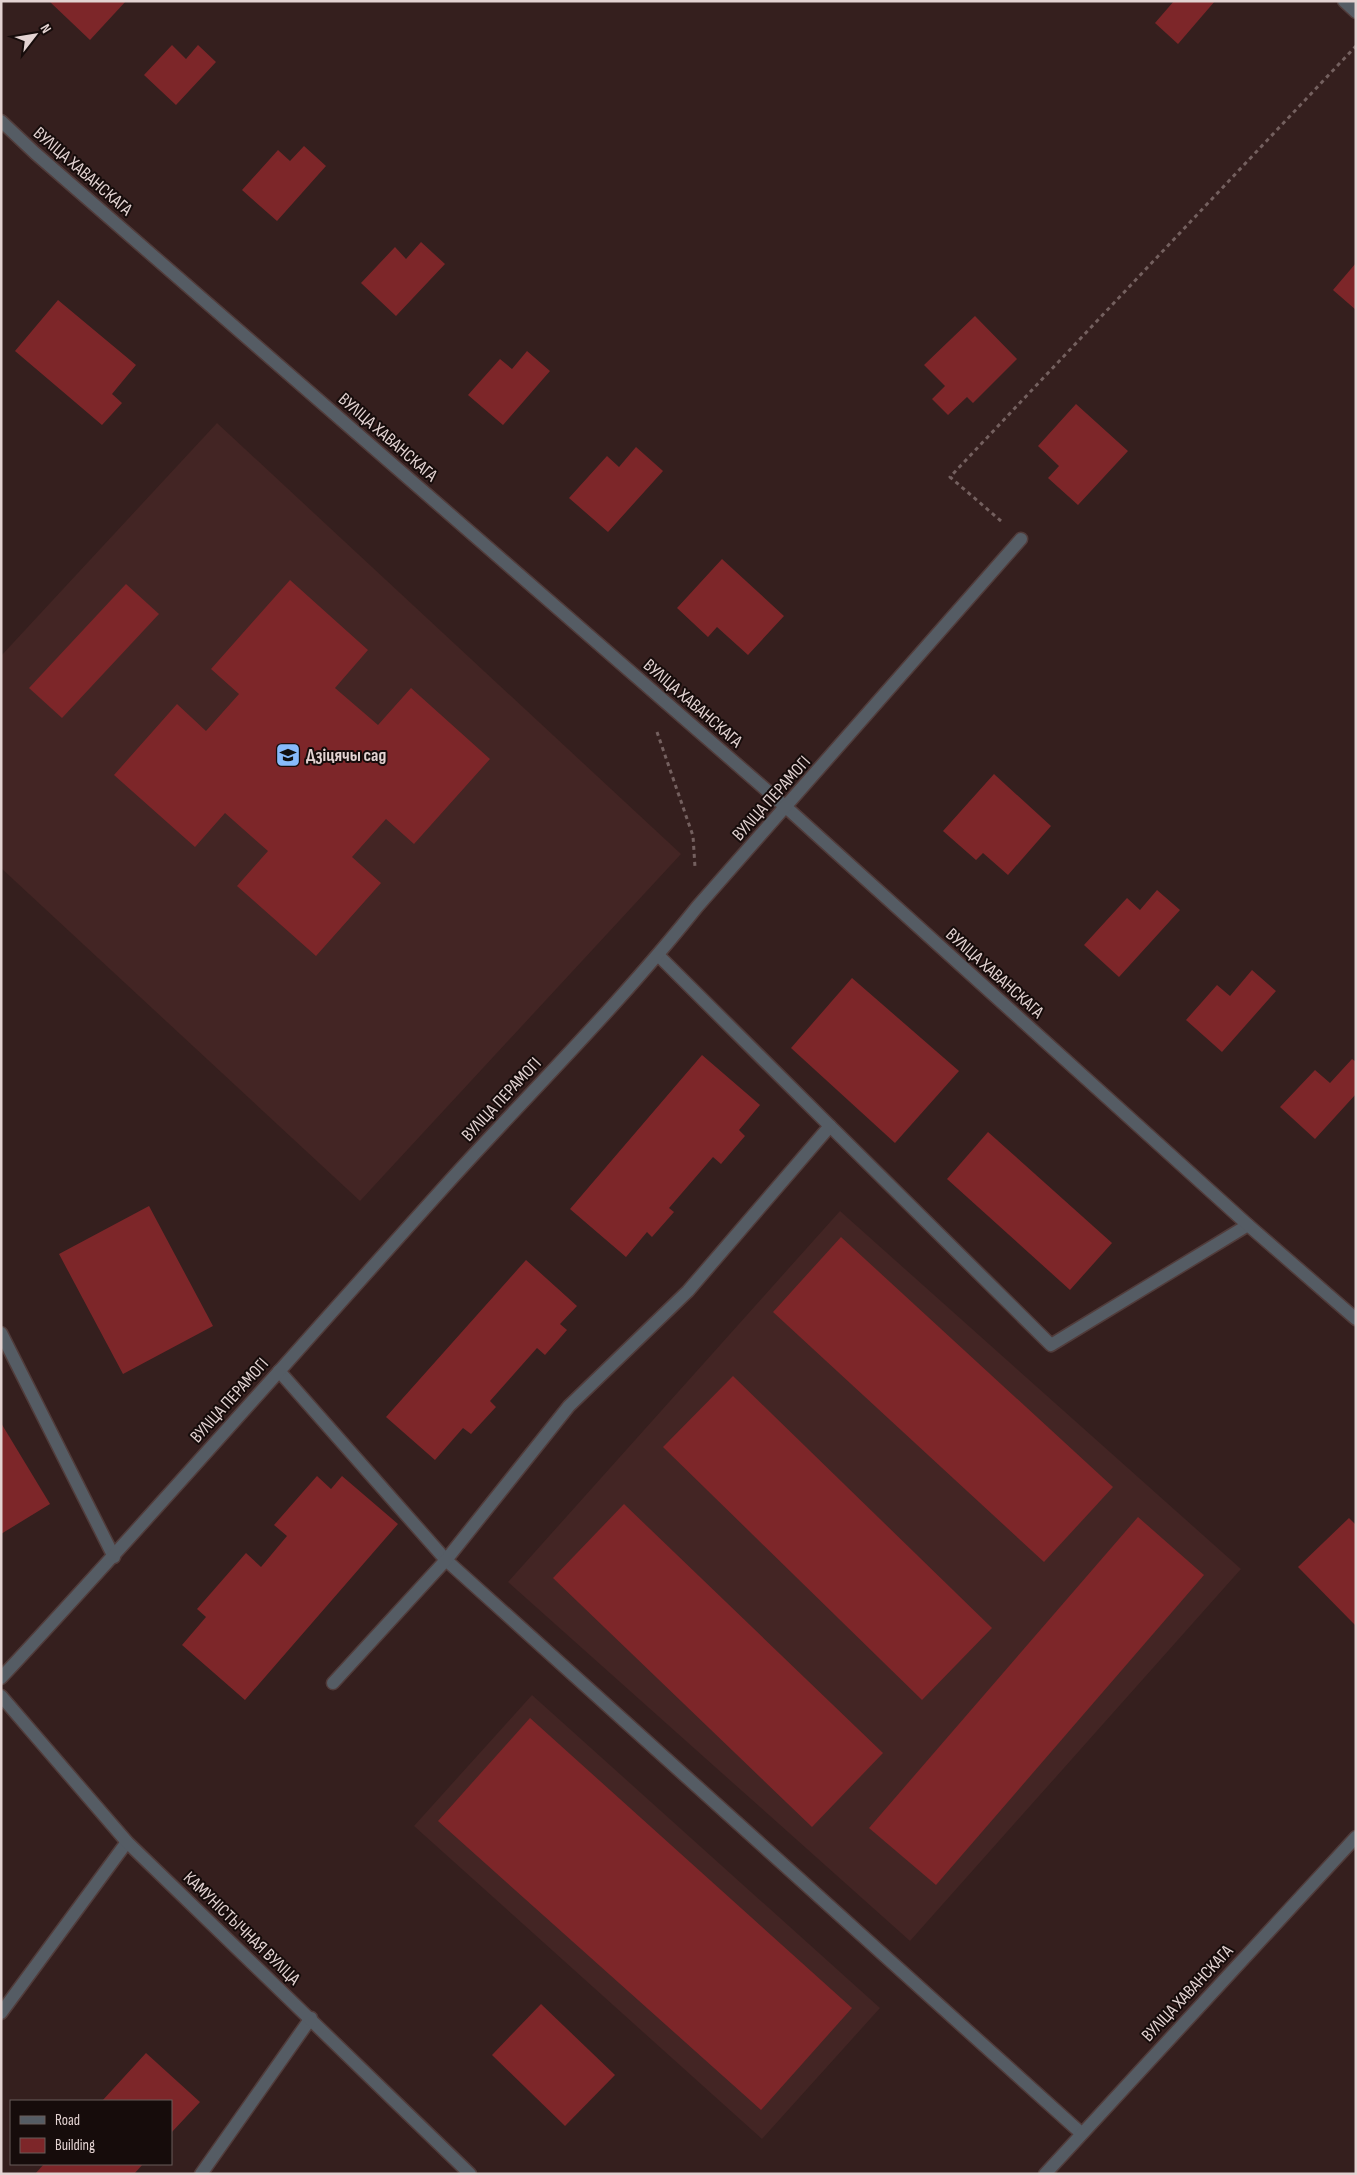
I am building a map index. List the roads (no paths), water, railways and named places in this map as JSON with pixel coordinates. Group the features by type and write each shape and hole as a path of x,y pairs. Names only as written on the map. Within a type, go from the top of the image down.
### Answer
{"street":[{"path":"1344,1 1356,12"},
{"name":"ВУЛІЦА ХАВАНСКАГА","path":"1,121 42,159 787,808 1248,1225 1356,1318"},
{"name":"ВУЛІЦА ПЕРАМОГІ","path":"1,1678 114,1557 477,1151 658,956 697,907 787,808 1021,539"},
{"path":"658,956 1051,1345 1248,1225"},
{"path":"333,1683 446,1560 569,1406 688,1291 830,1126"},
{"path":"1,1333 114,1557"},
{"path":"279,1371 446,1560 1081,2133"},
{"name":"КАМУНІСТЫЧНАЯ ВУЛІЦА","path":"1,1696 127,1842 311,2018 470,2174"},
{"name":"ВУЛІЦА ХАВАНСКАГА","path":"1045,2174 1356,1837"},
{"path":"1,2013 127,1842"},
{"path":"202,2174 311,2018"}],"place":[{"name":"Дзіцячы сад","path":"288,755"}]}
